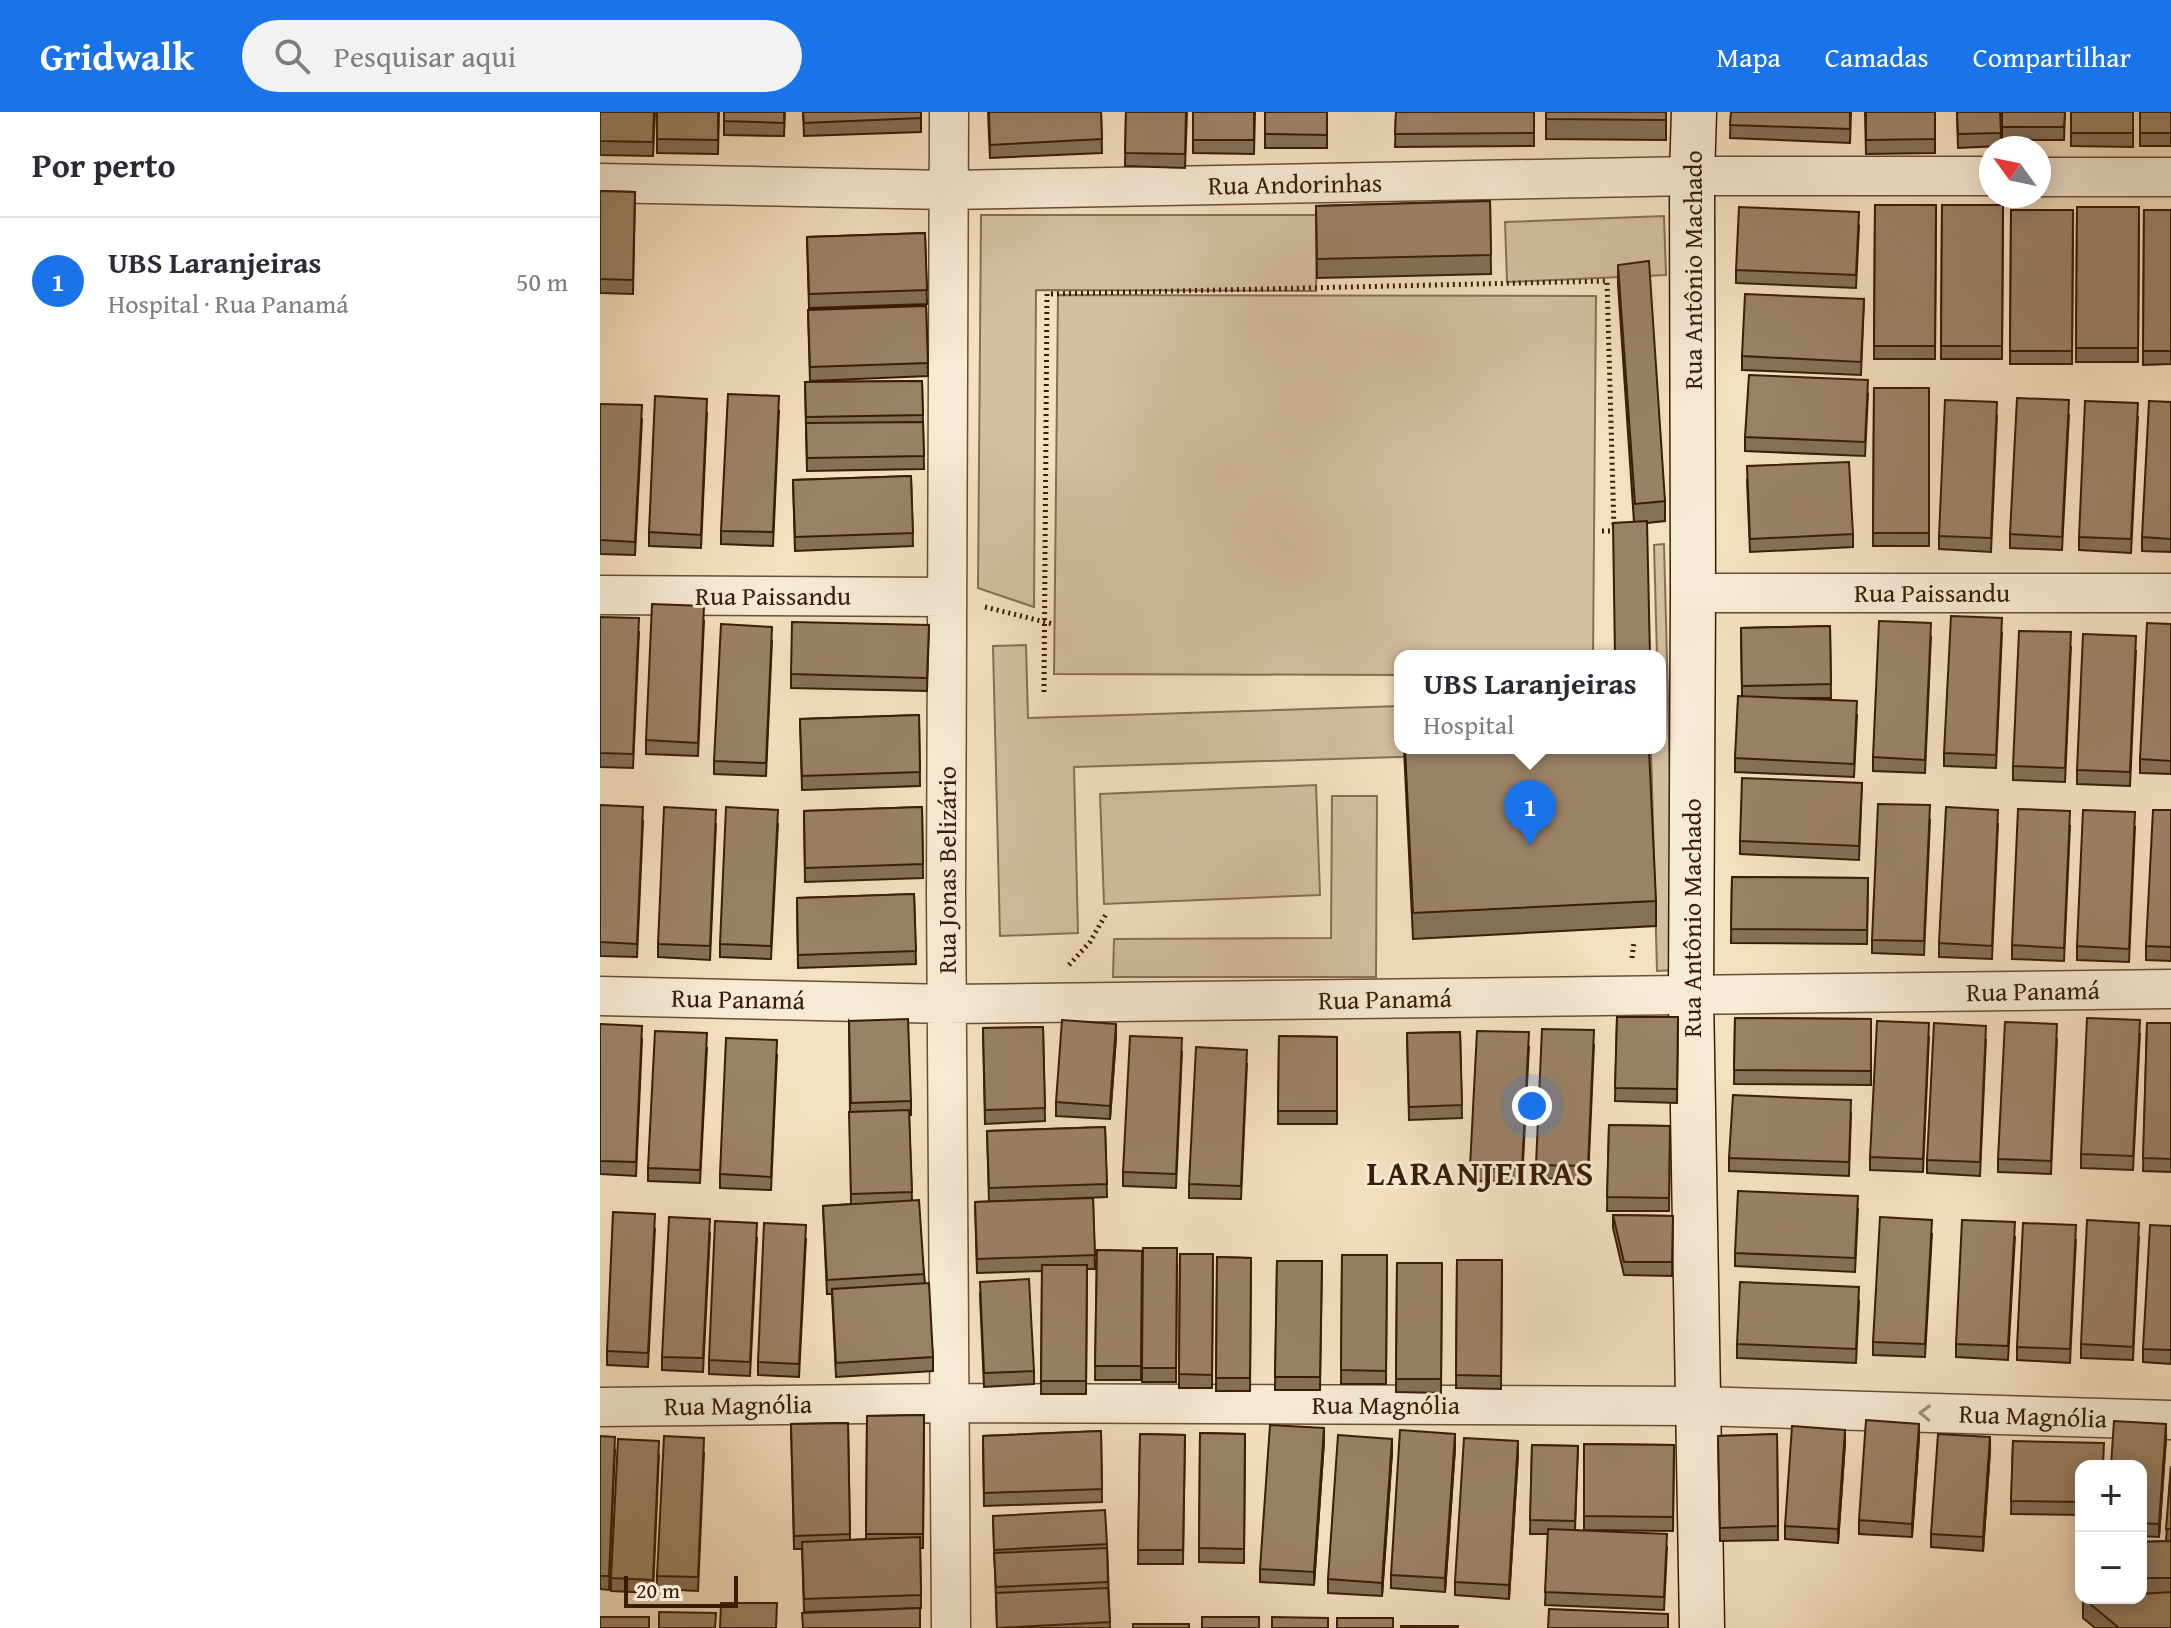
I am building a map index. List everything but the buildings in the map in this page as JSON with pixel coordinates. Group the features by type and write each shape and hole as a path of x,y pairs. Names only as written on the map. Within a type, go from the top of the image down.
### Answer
{"street":[{"name":"Rua Jonas Belizário","path":"949,112 948,190 961,601 946,893 951,1628"},
{"name":"Rua Antônio Machado","path":"1694,112 1691,996 1702,1628"},
{"name":"Rua Andorinhas","path":"600,183 948,190 1692,176 1979,176"},
{"path":"2051,177 2171,177"},
{"name":"Rua Paissandu","path":"1693,593 2171,593"},
{"name":"Rua Paissandu","path":"600,595 961,601"},
{"name":"Rua Panamá","path":"600,996 948,1004 2171,989"},
{"name":"Rua Magnólia","path":"600,1407 950,1403 1698,1406 2171,1420"}],"path":[{"path":"1044,692 1047,294 1607,281 1614,531"},
{"path":"1602,531 1628,532"},
{"path":"961,601 1053,624"},
{"path":"1062,973 1090,942 1106,914"}],"shaded area":[{"path":"981,215 1317,215 1316,291 1036,290 1034,607 978,588"},
{"path":"1664,216 1666,275 1507,282 1505,222"},
{"path":"1058,295 1596,296 1593,650 1394,650 1394,675 1054,674"},
{"path":"1664,544 1675,970 1657,971 1651,754 1666,754 1666,650 1657,650 1654,545"},
{"path":"1026,645 1028,718 1394,706 1394,754 1491,754 1074,767 1078,933 1000,936 993,646"},
{"path":"1316,785 1320,895 1104,904 1100,794"},
{"path":"1332,796 1377,796 1376,977 1113,977 1114,939 1331,938"}],"place":[{"name":"UBS Laranjeiras","path":"1530,846"}],"district":[{"name":"LARANJEIRAS","path":"1481,1173"}]}
